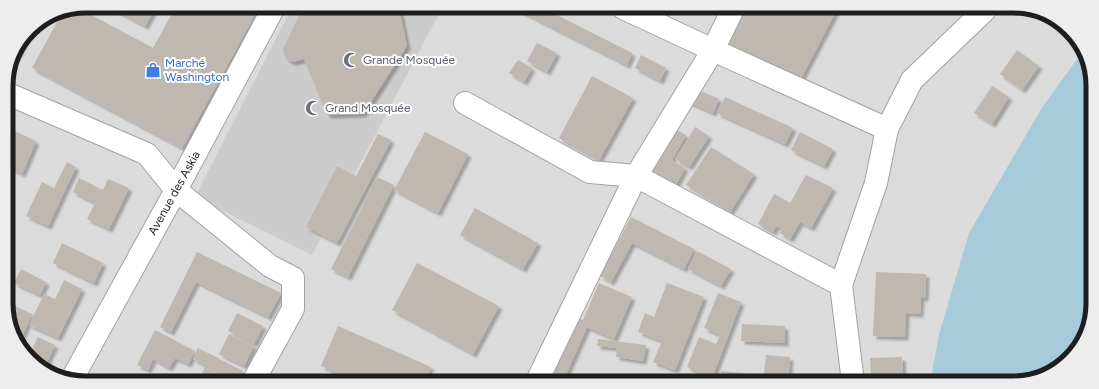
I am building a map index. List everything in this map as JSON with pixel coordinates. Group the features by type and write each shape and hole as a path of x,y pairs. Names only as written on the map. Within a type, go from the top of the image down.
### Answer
{"street":[{"name":"Avenue des Askia","path":"74,375 271,13"},
{"path":"634,13 887,129"},
{"path":"539,376 636,176 713,50 731,13"},
{"path":"852,376 841,285 876,183 887,129 912,80 982,13"},
{"path":"13,96 148,154 176,190 270,266 293,278 293,309 256,376"},
{"path":"465,103 590,172 636,176 841,285"}],"shaded area":[{"path":"86,13 1028,14 1058,28 1071,41 1079,56 1041,109 969,233 939,334 931,376 71,375 53,369 31,351 20,336 14,318 13,81 15,67 20,53 25,45 45,25 53,20 67,15"},
{"path":"289,13 439,13 312,255 195,197"}],"water":[{"path":"1079,56 1084,67 1086,86 1086,308 1085,318 1079,336 1071,348 1058,361 1028,375 931,376 939,334 969,233 1041,109"}],"building":[{"path":"87,13 153,48 172,13 256,13 182,148 32,68 59,19 71,14"},
{"path":"120,13 152,13 145,26"},
{"name":"Grande Mosquée","path":"300,13 400,13 407,46 363,114 327,115 304,59 293,62 288,60 284,55 283,49"},
{"path":"524,13 553,13 632,53 627,65"},
{"path":"739,13 835,13 799,82 723,43"},
{"path":"537,43 557,53 547,72 527,61"},
{"path":"1017,50 1039,66 1022,90 1000,74"},
{"path":"641,55 666,68 660,81 635,68"},
{"path":"518,60 532,68 524,82 509,73"},
{"path":"592,76 633,98 599,160 559,138"},
{"path":"992,86 1009,97 992,124 974,113"},
{"path":"692,87 719,99 713,113 686,101"},
{"path":"725,97 793,128 785,144 717,113"},
{"path":"670,126 686,135 672,160 685,168 674,188 644,170"},
{"path":"695,127 709,136 689,167 675,159"},
{"path":"13,130 36,141 22,174 13,169"},
{"path":"425,132 468,154 438,213 394,190"},
{"path":"800,132 833,149 824,166 791,150"},
{"path":"378,134 391,140 337,243 306,227 337,166 356,176"},
{"path":"711,147 754,174 730,212 686,185"},
{"path":"67,162 76,167 48,226 26,216 42,182 54,188"},
{"path":"806,175 833,188 811,228 800,222 790,239 780,233 782,229 776,226 773,232 758,224 774,194 790,203"},
{"path":"377,177 394,185 348,277 331,269"},
{"path":"79,178 103,190 108,179 129,188 109,229 87,219 95,203 73,192"},
{"path":"475,208 538,243 523,269 460,235"},
{"path":"631,217 694,249 684,269 632,243 611,282 600,276"},
{"path":"62,243 103,263 94,283 53,263"},
{"path":"697,251 731,269 721,286 688,269"},
{"path":"197,252 281,293 268,317 196,282 171,332 160,327"},
{"path":"417,263 499,306 473,354 392,310"},
{"path":"21,269 46,282 40,295 14,283"},
{"path":"876,272 926,274 925,298 921,298 920,314 906,313 905,337 873,336"},
{"path":"64,280 82,289 58,338 29,325 44,294 55,299"},
{"path":"599,283 632,297 614,339 587,327 565,376 546,376 572,316 583,320"},
{"path":"667,283 704,297 675,370 653,362 662,341 638,332 645,313 654,317"},
{"path":"718,293 741,302 713,376 707,376 687,367 699,337 716,344 720,335 704,328"},
{"path":"13,305 32,314 22,336 20,335 14,318"},
{"path":"237,313 263,326 254,344 228,331"},
{"path":"742,324 785,326 785,343 741,341"},
{"path":"338,326 431,367 427,376 345,376 321,366"},
{"path":"155,330 195,351 188,364 175,358 169,368 153,359 148,370 137,365"},
{"path":"229,334 254,346 244,366 219,354"},
{"path":"38,337 55,345 46,364 31,351"},
{"path":"598,339 646,345 643,361 616,357 617,348 597,346"},
{"path":"198,348 243,371 240,376 226,376 193,359"},
{"path":"766,355 790,357 788,376 721,376 721,371 764,375"},
{"path":"902,357 903,376 871,376 870,358"},
{"path":"205,367 221,376 200,376"},
{"path":"131,373 137,376 130,376"}],"place":[{"name":"Grande Mosquée","path":"351,60"},
{"name":"Marché Washington","path":"153,70"},
{"name":"Grand Mosquée","path":"313,108"}]}
